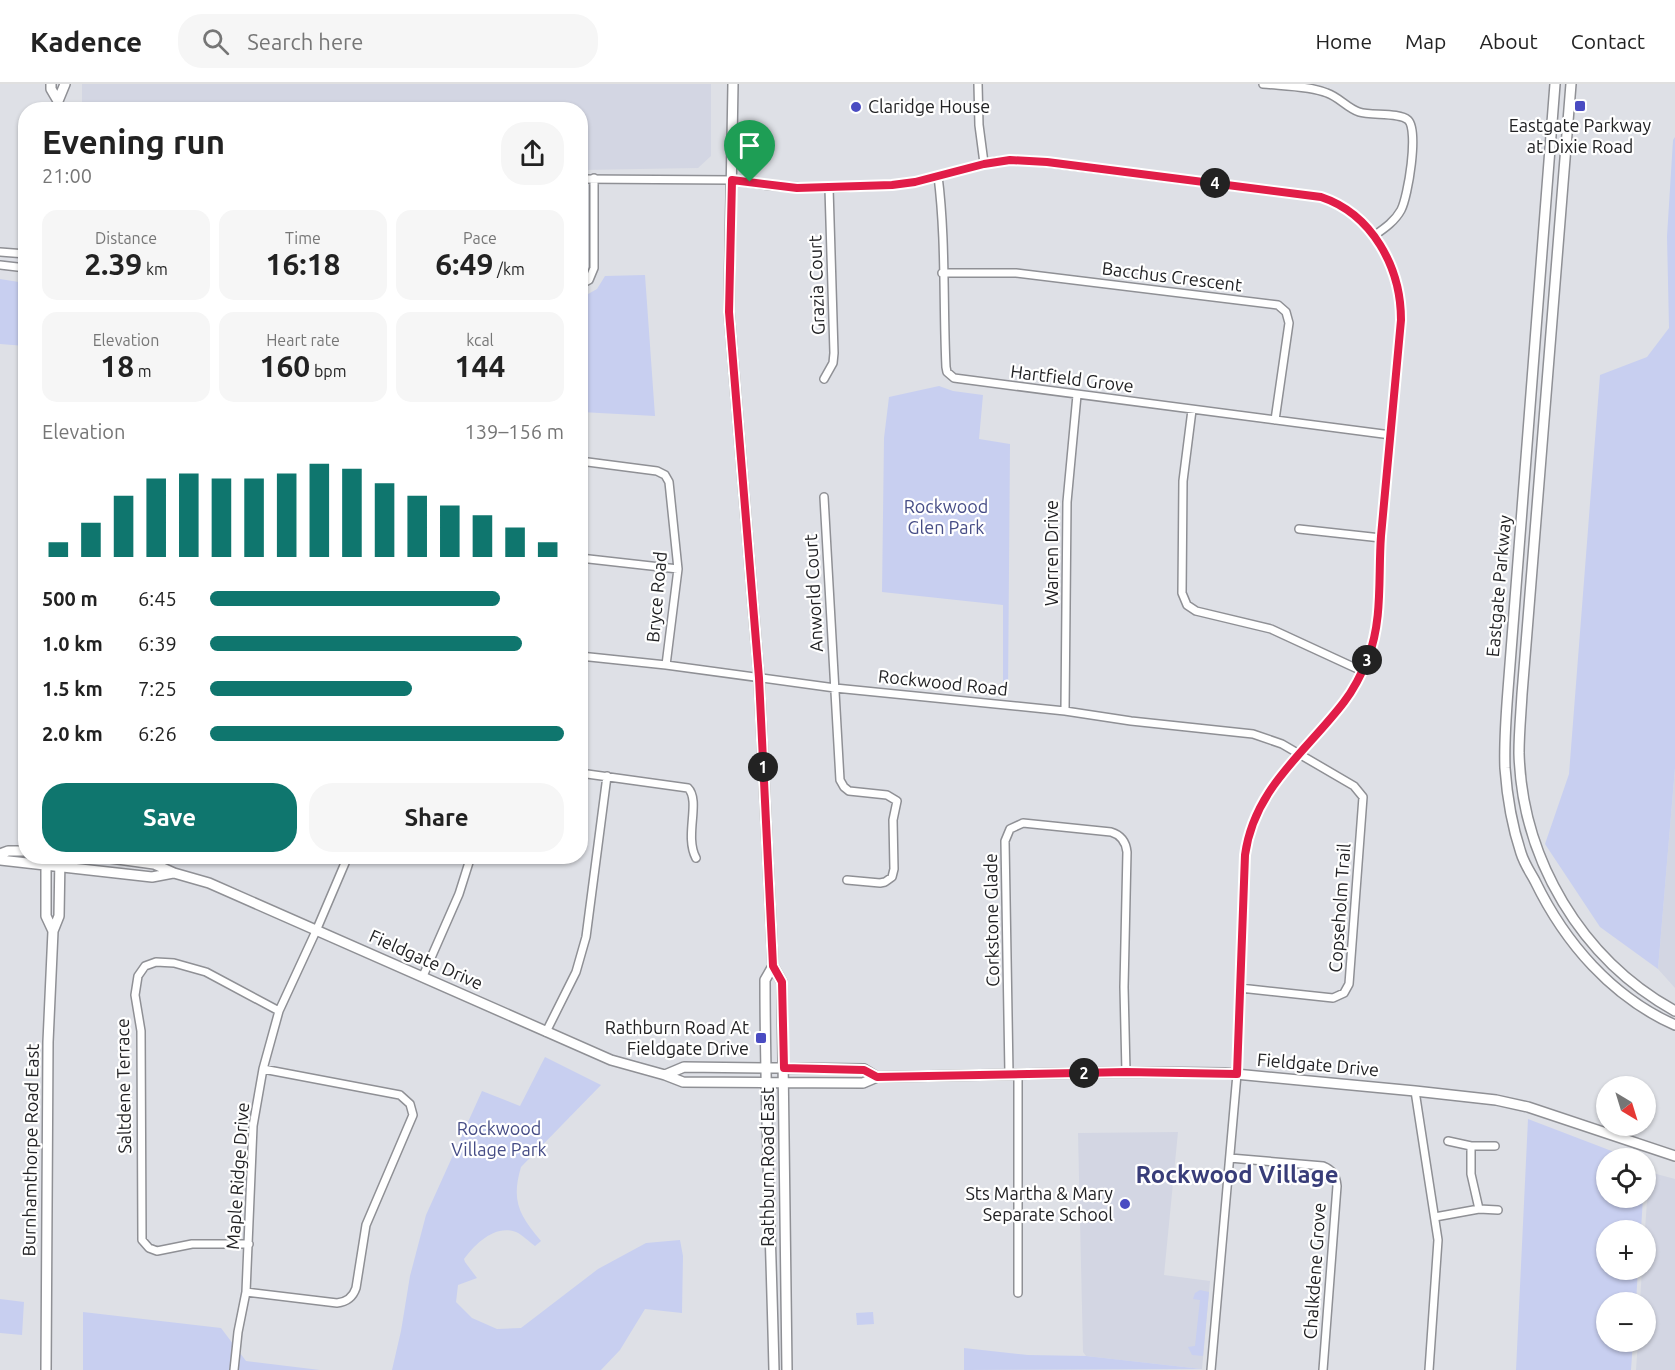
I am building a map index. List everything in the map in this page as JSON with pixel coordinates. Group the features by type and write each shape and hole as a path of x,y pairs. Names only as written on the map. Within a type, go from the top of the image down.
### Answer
{"street":[{"path":"51,84 57,102"},
{"path":"59,102 65,84"},
{"name":"Rathburn Road East","path":"732,84 729,312 759,678 773,966 782,982 787,1370"},
{"path":"978,84 979,125 984,164"},
{"path":"1263,84 1324,92 1356,111 1400,116 1410,122 1413,128 1413,140 1405,202 1391,223 1375,235"},
{"name":"Eastgate Parkway","path":"1555,84 1508,690 1505,767 1521,854 1547,906 1564,933 1582,955 1620,991 1648,1011 1675,1025"},
{"name":"Eastgate Parkway","path":"1571,84 1522,694 1519,753 1523,790 1528,822 1537,850 1557,893 1577,926 1632,982 1675,1011"},
{"path":"588,178 732,180 771,186 829,188 892,185 984,164 1025,160 1321,197 1342,206 1375,235 1394,273 1401,309 1381,538 1376,627 1362,671 1345,701 1298,754 1262,802 1248,836 1245,855 1237,1074 1211,1370"},
{"name":"Hartfield Grove","path":"938,176 943,220 942,273 946,367 951,377 959,380 1390,435"},
{"path":"588,280 594,268 594,178"},
{"name":"Grazia Court","path":"824,379 834,353 829,188"},
{"path":"0,252 18,253"},
{"path":"0,266 18,267"},
{"name":"Bacchus Crescent","path":"942,273 1016,273 1278,305 1286,312 1289,323 1275,420"},
{"name":"Warren Drive","path":"1065,711 1067,502 1077,395"},
{"path":"1192,410 1183,481 1182,593 1186,603 1196,610 1284,634 1362,671"},
{"name":"Bryce Road","path":"588,462 657,471 666,477 670,487 678,569 666,665"},
{"name":"Anworld Court","path":"824,497 841,784 849,791 887,795 897,801 893,820 894,869 892,877 880,883 847,880"},
{"path":"1299,529 1381,538"},
{"path":"588,559 678,569"},
{"name":"Rockwood Road","path":"588,658 1253,734 1271,739 1298,754"},
{"name":"Copseholm Trail","path":"1240,988 1329,999 1342,995 1349,984 1363,796 1357,788 1298,754"},
{"path":"588,774 683,786 690,789 694,797 691,841 696,858"},
{"path":"546,1032 576,972 586,937 607,776"},
{"name":"Corkstone Glade","path":"1014,1074 1005,841 1010,829 1023,823 1111,832 1120,836 1125,843 1127,852 1124,987 1126,1072"},
{"path":"0,854 18,852"},
{"name":"Fieldgate Drive","path":"0,860 18,861"},
{"name":"Burnhamthorpe Road East","path":"46,864 45,916 53,931"},
{"name":"Burnhamthorpe Road East","path":"46,1370 48,1042 53,931 59,916 60,864"},
{"name":"Fieldgate Drive","path":"77,864 152,877 174,873"},
{"name":"Fieldgate Drive","path":"154,864 174,873 209,883 611,1060 683,1082 863,1083 877,1077 1126,1072 1237,1074 1415,1090 1496,1100 1528,1107 1675,1156"},
{"name":"Maple Ridge Drive","path":"234,1370 238,1332 246,1292 253,1126 263,1069 279,1011 345,864"},
{"path":"423,976 459,894 468,864"},
{"name":"Saltdene Terrace","path":"249,1244 192,1244 157,1251 149,1248 142,1240 141,1031 135,995 138,976 145,966 156,962 174,963 206,972 279,1011"},
{"name":"Rathburn Road East","path":"773,966 765,980 765,1083 774,1370"},
{"name":"Fieldgate Drive","path":"665,1075 684,1067 864,1070 877,1077"},
{"path":"246,1292 337,1303 345,1302 351,1297 356,1288 366,1225 413,1115 410,1104 400,1095 263,1069"},
{"path":"1014,1074 1018,1293"},
{"path":"1415,1090 1435,1216 1438,1255 1429,1370"},
{"path":"1448,1141 1471,1146 1496,1146"},
{"path":"1471,1146 1472,1174 1479,1209"},
{"name":"Chalkdene Grove","path":"1230,1158 1323,1166 1331,1170 1335,1176 1337,1186 1323,1370"},
{"path":"1435,1216 1479,1209 1498,1210"}],"shaded area":[{"path":"82,84 711,84 711,156 698,168 588,170 588,102 82,102"},
{"path":"1675,768 1675,988 1658,969"},
{"name":"Sts Martha & Mary Separate School","path":"1178,1132 1164,1275 1210,1281 1202,1369 1086,1356 1083,1352 1078,1133"},
{"path":"1656,1174 1675,1179 1675,1370 1636,1370 1637,1352 1656,1352 1656,1292 1641,1292 1641,1280 1656,1280 1656,1220 1646,1220 1647,1208 1656,1208"}],"green space":[{"path":"1675,137 1675,768 1658,969 1600,927 1545,844 1569,774 1600,375 1647,357 1669,328 1667,236"},
{"path":"645,275 655,416 588,412 588,294 597,289 605,276"},
{"path":"0,279 18,282 18,345 0,344"},
{"name":"Rockwood Glen Park","path":"939,386 953,391 983,395 979,439 1010,444 1008,693 1003,693 1003,605 882,592 884,438 889,397"},
{"name":"Rockwood Village Park","path":"545,1057 601,1085 521,1167 517,1189 519,1207 527,1223 541,1241 535,1246 519,1233 508,1230 486,1237 464,1259 477,1278 458,1285 456,1302 472,1318 497,1329 521,1328 598,1269 646,1243 680,1240 683,1256 682,1313 645,1309 620,1350 601,1370 392,1370 410,1276 426,1215 482,1091 520,1106"},
{"path":"1528,1119 1604,1148 1596,1148 1596,1208 1642,1208 1642,1220 1596,1220 1596,1280 1637,1280 1637,1292 1596,1292 1596,1352 1632,1352 1631,1370 1516,1370"},
{"path":"1200,1290 1209,1292 1203,1356 1192,1355 1188,1347 1195,1346 1200,1300 1193,1299 1195,1293"},
{"path":"0,1299 24,1302 22,1335 0,1333"},
{"path":"83,1312 221,1328 246,1361 320,1370 83,1370"},
{"path":"873,1312 874,1324 857,1325 856,1313"},
{"path":"964,1348 1028,1355 1086,1356 1202,1369 964,1370"}],"place":[{"name":"Eastgate Parkway at Dixie Road","path":"1580,106"},
{"name":"Claridge House","path":"856,107"},
{"name":"Rathburn Road At Fieldgate Drive","path":"761,1038"},
{"name":"Sts Martha & Mary Separate School","path":"1125,1204"}],"district":[{"name":"Rockwood Village","path":"1237,1175"}],"route":[{"path":"1025,160 1321,197 1352,213 1375,235 1382,247 1394,273 1400,300 1401,320 1381,538 1376,627 1369,654 1355,686 1345,701 1272,786 1262,802 1248,836 1245,855 1237,1074 1126,1072 877,1077 864,1070 784,1068 782,982 773,966 759,678 740,424 729,312 732,180 750,182 797,188 892,185 915,182 997,161 1025,160"}]}
